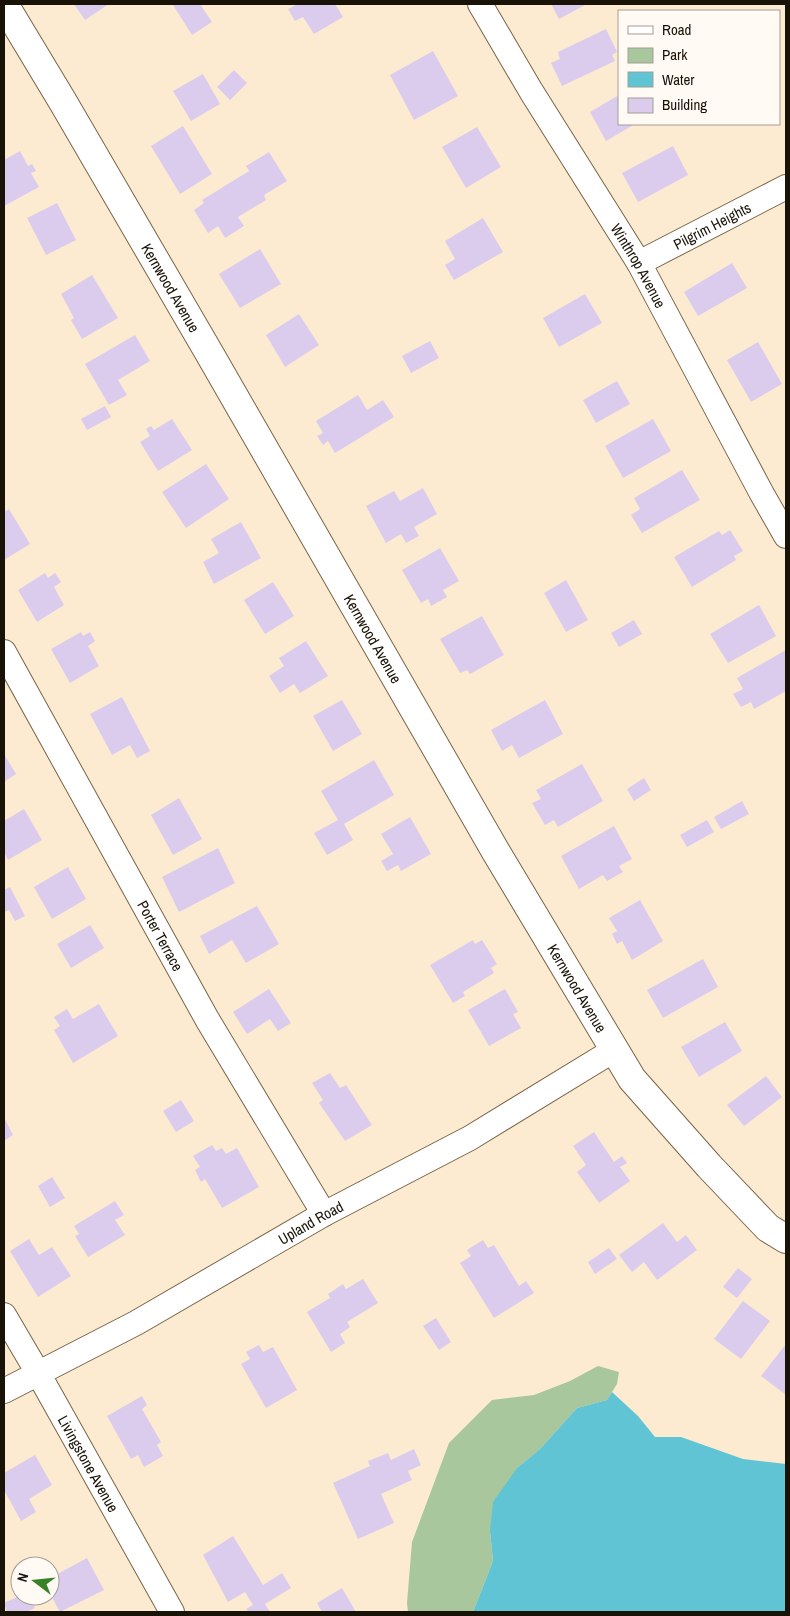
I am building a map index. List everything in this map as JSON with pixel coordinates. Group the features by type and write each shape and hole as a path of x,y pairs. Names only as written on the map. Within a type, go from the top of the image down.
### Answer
{"main road":[{"name":"Kernwood Avenue","path":"4,4 188,317 496,852 632,1079 709,1166 768,1228 786,1239"}],"street":[{"name":"Winthrop Avenue","path":"480,4 531,91 639,263 786,536"},
{"name":"Pilgrim Heights","path":"639,263 786,187"},
{"name":"Porter Terrace","path":"4,652 207,1019 324,1214"},
{"name":"Upland Road","path":"4,1391 136,1323 324,1214 470,1138 614,1050"},
{"name":"Livingstone Avenue","path":"4,1315 172,1612"}],"green space":[{"path":"598,1366 619,1372 617,1384 607,1400 577,1408 540,1449 517,1468 490,1531 493,1561 473,1612 408,1612 407,1603 412,1542 449,1443 492,1400 534,1395 570,1381"}],"water":[{"path":"612,1392 638,1416 655,1437 681,1437 743,1459 786,1464 786,1612 473,1612 493,1561 490,1531 493,1502 517,1468 540,1449 577,1408 607,1400"}],"building":[{"path":"74,4 109,4 85,20"},
{"path":"200,4 212,22 192,35 173,5"},
{"path":"298,4 335,4 343,17 314,34 303,17 295,21 288,9"},
{"path":"551,4 587,4 559,19"},
{"path":"606,29 617,52 612,55 615,61 562,86 551,63 560,59 558,52"},
{"path":"433,51 458,96 414,120 390,75"},
{"path":"234,70 247,83 230,100 217,87"},
{"path":"203,74 220,104 191,121 173,91"},
{"path":"618,96 618,125 633,125 606,141 590,112"},
{"path":"183,126 212,174 180,194 151,146"},
{"path":"477,127 501,167 466,188 442,147"},
{"path":"673,146 688,175 638,202 622,173"},
{"path":"20,151 28,166 32,164 36,171 31,173 39,187 4,206 4,160"},
{"path":"269,152 287,181 264,195 266,200 238,217 244,226 225,238 218,226 208,233 194,210 204,203 202,200 249,171 246,166"},
{"path":"57,203 76,240 46,255 27,218"},
{"path":"483,218 503,252 454,280 445,265 455,259 445,241"},
{"path":"260,249 281,284 240,308 219,274"},
{"path":"732,263 747,288 698,316 684,292"},
{"path":"92,275 118,318 82,339 71,320 74,318 61,294"},
{"path":"585,294 602,323 559,347 543,318"},
{"path":"299,314 319,345 285,367 266,335"},
{"path":"135,335 150,361 118,380 127,395 109,405 85,364"},
{"path":"430,341 439,358 411,373 402,356"},
{"path":"758,342 782,384 751,402 727,360"},
{"path":"617,381 630,404 596,423 583,400"},
{"path":"358,395 367,410 383,400 394,417 335,453 328,441 323,445 317,436 323,433 316,421"},
{"path":"105,406 111,417 87,430 81,419"},
{"path":"172,419 192,450 158,471 140,442 150,436 146,429 151,426 154,430"},
{"path":"653,419 671,451 623,478 605,446"},
{"path":"206,464 229,499 186,528 162,492"},
{"path":"682,470 700,500 642,533 631,515 640,509 634,498"},
{"path":"423,488 437,514 414,527 419,536 406,543 401,534 386,543 366,506 394,491 400,501"},
{"path":"9,509 30,544 4,560 4,512"},
{"path":"241,522 261,558 214,584 203,562 219,553 211,539"},
{"path":"730,530 743,551 734,556 736,560 692,587 674,557 719,531 722,535"},
{"path":"440,548 459,581 443,590 447,597 431,606 428,599 421,603 402,570"},
{"path":"45,573 48,578 55,573 61,582 54,587 64,605 37,622 18,590"},
{"path":"566,580 588,620 566,632 544,593"},
{"path":"273,582 294,616 265,634 244,600"},
{"path":"759,605 776,636 728,663 710,634"},
{"path":"482,616 504,655 470,674 467,670 460,673 440,639"},
{"path":"634,620 642,634 619,647 611,633"},
{"path":"81,632 83,636 90,632 95,641 88,646 99,666 70,683 51,649"},
{"path":"306,641 328,676 300,693 294,684 280,693 269,676 284,666 279,658"},
{"path":"786,650 786,691 754,709 751,702 741,707 733,694 743,689 737,678"},
{"path":"122,697 150,751 137,758 130,745 112,755 90,714"},
{"path":"342,700 362,734 333,751 313,716"},
{"path":"545,700 563,734 519,758 512,745 502,751 491,730"},
{"path":"4,754 16,774 4,782"},
{"path":"374,760 394,795 344,824 353,840 327,855 314,833 338,820 321,791"},
{"path":"582,764 603,801 558,827 554,820 545,825 532,803 541,799 536,790"},
{"path":"644,778 651,790 634,801 627,789"},
{"path":"179,798 202,839 173,855 151,815"},
{"path":"742,801 749,814 721,829 714,817"},
{"path":"24,809 42,840 8,860 4,852 4,821"},
{"path":"410,817 431,854 401,871 398,865 387,871 381,861 393,854 381,834"},
{"path":"707,820 714,832 687,847 680,835"},
{"path":"614,826 632,859 619,866 623,872 607,881 603,875 579,889 561,856"},
{"path":"218,848 235,883 179,912 162,877"},
{"path":"68,867 86,899 52,919 34,887"},
{"path":"10,887 25,916 15,921 9,910 4,912 4,890"},
{"path":"640,900 663,941 632,960 622,941 617,944 612,934 617,931 609,918"},
{"path":"257,906 279,944 246,963 232,940 209,954 200,936"},
{"path":"90,925 104,948 71,968 57,944"},
{"path":"473,940 475,944 482,940 497,964 491,968 494,973 463,992 465,996 453,1003 430,965"},
{"path":"703,959 718,987 663,1018 647,990"},
{"path":"269,989 291,1023 278,1031 270,1019 247,1034 233,1012"},
{"path":"505,989 518,1012 513,1014 521,1028 489,1046 468,1010"},
{"path":"99,1004 118,1036 73,1063 54,1030 60,1026 54,1017 67,1009 73,1019"},
{"path":"725,1022 742,1051 699,1077 681,1047"},
{"path":"330,1073 340,1088 346,1085 372,1125 345,1141 319,1103 323,1100 312,1083"},
{"path":"766,1076 782,1097 744,1126 727,1105"},
{"path":"181,1100 194,1121 176,1132 163,1111"},
{"path":"4,1117 13,1135 4,1141"},
{"path":"594,1132 614,1162 622,1156 627,1163 620,1167 630,1181 599,1203 577,1172 586,1165 573,1146"},
{"path":"212,1145 216,1151 222,1148 226,1154 237,1148 259,1187 222,1208 205,1179 201,1182 195,1170 200,1167 193,1156"},
{"path":"52,1177 65,1198 50,1207 38,1186"},
{"path":"115,1201 124,1215 115,1220 125,1235 88,1257 75,1236 79,1234 74,1226"},
{"path":"663,1223 677,1242 686,1235 697,1250 657,1280 644,1262 632,1272 619,1255"},
{"path":"29,1239 39,1255 52,1247 71,1276 38,1297 10,1251"},
{"path":"483,1240 488,1248 494,1245 519,1286 526,1281 534,1293 494,1318 460,1263 471,1256 467,1250"},
{"path":"609,1248 617,1259 595,1274 588,1262"},
{"path":"738,1268 752,1279 737,1298 723,1287"},
{"path":"363,1279 378,1303 347,1322 350,1327 340,1334 345,1343 331,1352 307,1312 330,1298 328,1294 343,1284 346,1289"},
{"path":"743,1301 770,1321 741,1359 714,1339"},
{"path":"436,1318 451,1342 439,1350 423,1326"},
{"path":"786,1344 786,1395 761,1376"},
{"path":"259,1345 263,1352 273,1347 297,1390 266,1408 241,1364 250,1359 246,1352"},
{"path":"142,1396 147,1405 142,1409 161,1442 157,1445 163,1456 144,1467 138,1455 131,1459 107,1416"},
{"path":"414,1449 421,1465 408,1471 412,1480 381,1494 394,1523 358,1539 333,1483 370,1466 368,1461 388,1453 391,1460"},
{"path":"35,1455 52,1485 29,1499 36,1512 21,1521 4,1490 4,1473"},
{"path":"233,1536 263,1585 282,1573 291,1588 265,1604 270,1612 249,1612 246,1609 253,1605 245,1592 228,1602 203,1555"},
{"path":"87,1558 104,1590 60,1612 57,1606 60,1606 60,1573"},
{"path":"342,1588 356,1612 322,1612 317,1603"},
{"path":"10,1600 10,1606 34,1606 35,1608 26,1612 7,1612 4,1603"}]}
